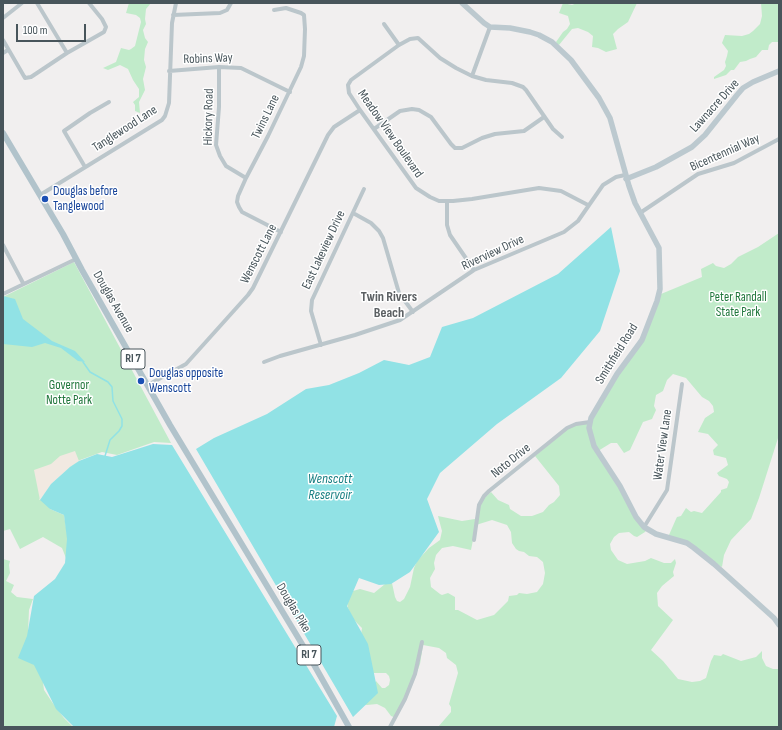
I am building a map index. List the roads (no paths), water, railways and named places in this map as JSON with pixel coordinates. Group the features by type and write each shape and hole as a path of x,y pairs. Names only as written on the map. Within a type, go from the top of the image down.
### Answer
{"main road":[{"name":"Douglas Avenue","path":"3,132 63,234 170,425 266,585"},
{"name":"Douglas Pike","path":"266,585 308,654 349,727"}],"street":[{"path":"3,18 22,3"},
{"path":"37,3 67,53"},
{"path":"3,40 25,78 31,77 67,53 104,32 106,27 102,19 89,3"},
{"name":"Tanglewood Lane","path":"40,195 162,120 165,116 169,103 172,15 176,3"},
{"path":"172,15 223,12 227,10 231,3"},
{"path":"462,3 490,27 472,76"},
{"name":"Twins Lane","path":"274,10 286,8 304,15 304,56 290,92 246,178 237,202 242,212 281,232"},
{"path":"384,24 399,45"},
{"name":"Smithfield Road","path":"490,27 510,28 539,35 552,42 568,56 599,98 610,118 626,177 640,213 659,248 660,289 642,340 617,374 602,398 590,422"},
{"name":"Meadow View Boulevard","path":"562,137 544,117 526,90 522,87 512,83 486,80 472,76 440,58 418,38 410,39 399,45 349,82 348,93 416,188 430,197 439,201 472,199 539,188 561,191 588,205"},
{"path":"3,53 8,50"},
{"name":"Robins Way","path":"169,71 219,67 241,68 290,92"},
{"name":"Hickory Road","path":"219,67 219,107 216,145 226,166 246,178"},
{"name":"Lawnacre Drive","path":"626,177 656,167 692,147 705,136 743,88 779,71"},
{"path":"85,167 64,131 90,112 108,102"},
{"path":"374,129 400,111 412,109 419,110 431,117 454,148 462,148 482,138 495,134 524,131 544,117"},
{"name":"Wenscott Lane","path":"148,385 186,364 248,295 281,232 328,135 334,127 360,110"},
{"name":"Bicentennial Way","path":"640,213 698,174 734,163 779,139"},
{"name":"Riverview Drive","path":"264,362 400,320 474,270 564,232 578,221 603,185 612,179 626,177"},
{"name":"East Lakeview Drive","path":"320,345 311,311 312,300 364,189"},
{"path":"447,201 447,226 450,235 474,270"},
{"path":"353,213 371,223 383,238 399,293 413,312"},
{"path":"3,245 24,283"},
{"path":"3,294 76,259"},
{"name":"Water View Lane","path":"644,527 667,490 682,384"},
{"path":"590,422 590,432 594,446 620,486 636,517 644,527 656,534 687,543 694,548 774,618 779,625"},
{"name":"Noto Drive","path":"474,540 480,505 484,496 568,428 576,424 590,422"},
{"path":"390,727 405,699 415,674 422,642"}],"water":[{"name":"Wenscott Reservoir","path":"611,227 620,271 600,331 561,378 497,424 440,473 427,499 439,532 410,572 391,584 379,585 359,578 347,606 368,644 378,693 353,717 196,449 214,438 267,414 306,389 329,385 359,373 384,360 409,365 430,357 442,327 473,318 558,274"},
{"path":"3,296 15,299 23,319 52,341 75,351 85,362 78,361 61,348 45,343 32,347 3,344"},
{"path":"153,444 172,445 337,716 334,727 74,727 56,709 34,665 18,658 27,636 34,596 55,579 65,563 67,539 64,515 50,509 40,500 51,484 79,461 97,454 112,457"}],"waterway":[{"path":"83,362 90,372 108,382 112,387 113,401 122,419 122,426 110,440 105,456"}],"place":[{"name":"Douglas before Tanglewood","path":"45,199"},
{"name":"Douglas opposite Wenscott","path":"141,381"}],"district":[{"name":"Twin Rivers Beach","path":"389,306"}],"park label":[{"name":"Peter Randall State Park","path":"738,306"},
{"name":"Governor Notte Park","path":"69,394"}]}
